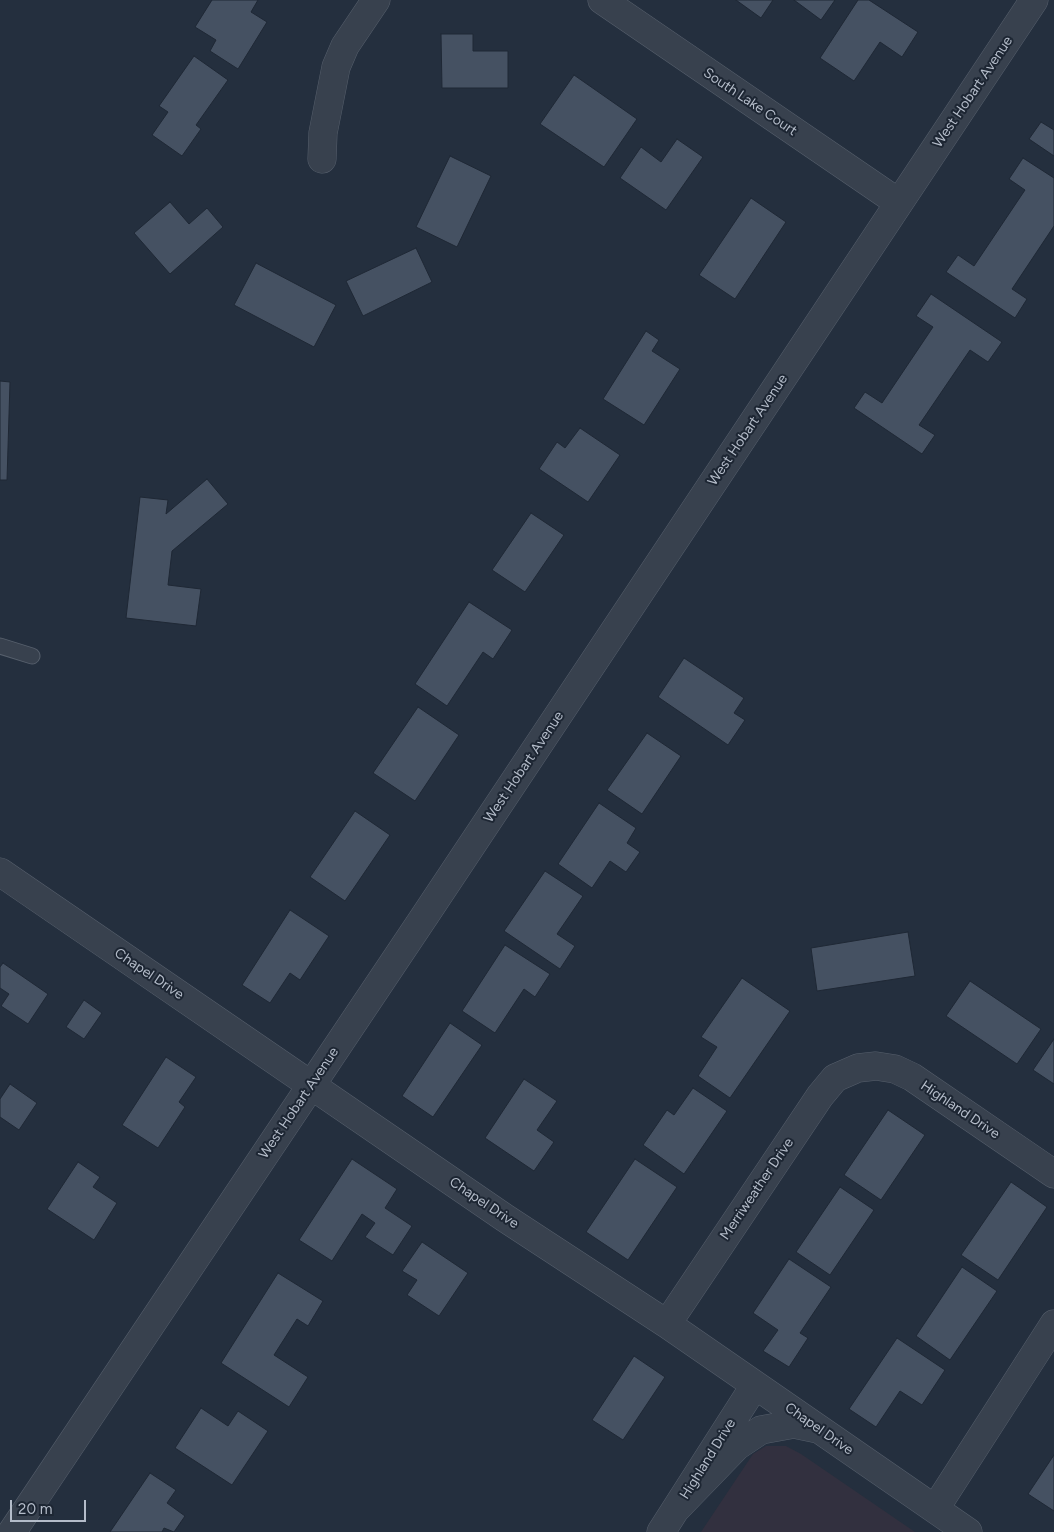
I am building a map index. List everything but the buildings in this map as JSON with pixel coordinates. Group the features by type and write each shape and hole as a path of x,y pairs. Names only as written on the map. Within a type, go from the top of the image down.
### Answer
{"street":[{"path":"322,158 323,133 336,67 345,46 376,0"},
{"name":"South Lake Court","path":"602,0 899,203"},
{"name":"West Hobart Avenue","path":"12,1532 1034,0"},
{"name":"Chapel Drive","path":"0,872 505,1218 667,1324 968,1532"},
{"name":"Highland Drive","path":"858,1068 876,1066 895,1069 912,1077 1054,1174"},
{"name":"Merriweather Drive","path":"667,1324 820,1096 834,1078 858,1068"},
{"path":"935,1510 1054,1324"},
{"name":"Highland Drive","path":"661,1532 755,1385"},
{"path":"676,1508 737,1446 761,1430 794,1424 820,1430"}],"lane":[{"path":"0,646 32,656"}],"shaded area":[{"path":"766,1446 786,1446 801,1454 915,1532 701,1532 753,1454"}]}
